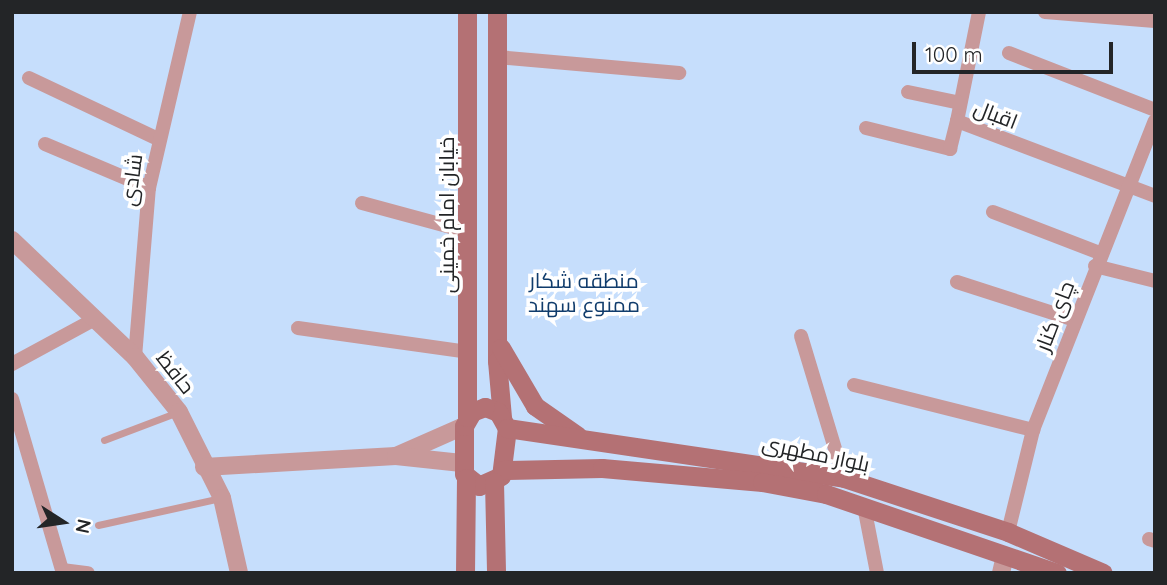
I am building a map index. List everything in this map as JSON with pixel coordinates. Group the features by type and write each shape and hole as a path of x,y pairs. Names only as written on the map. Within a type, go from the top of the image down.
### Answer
{"main road":[{"name":"خیابان امام خمینی","path":"464,471 469,352 467,12"},
{"path":"496,573 499,476 505,422 498,341 497,12"},
{"path":"498,341 535,406 597,446"},
{"name":"بلوار مطهری","path":"465,422 485,407 505,422 597,446 844,478 1008,531 1103,573"},
{"name":"بلوار مطهری","path":"464,471 479,486 499,476 603,468 762,482 864,506 1003,564 1057,573"},
{"path":"464,471 466,573"},
{"path":"1003,564 1008,531"}],"street":[{"name":"شادی","path":"135,357 149,188 158,139 190,12"},
{"name":"اقبال","path":"979,12 957,121 1155,197"},
{"path":"1045,12 1155,21"},
{"path":"1009,53 1155,110"},
{"path":"497,57 678,73"},
{"path":"29,78 158,139"},
{"path":"908,92 960,103"},
{"path":"866,128 950,149 957,121"},
{"name":"چای کنار","path":"1008,531 1033,430 1124,187 1153,129"},
{"path":"45,144 149,188"},
{"path":"362,204 469,232"},
{"path":"993,212 1098,260 1155,281"},
{"name":"حافظ","path":"13,243 135,357 178,412 222,498 239,573"},
{"path":"957,282 1075,320"},
{"path":"12,364 93,320"},
{"path":"298,328 469,352"},
{"path":"801,336 844,478"},
{"path":"854,385 1033,430"},
{"path":"12,399 62,569 88,573"},
{"path":"396,456 465,422"},
{"path":"204,467 396,456 464,471"},
{"path":"864,506 877,573"}],"lane":[{"path":"104,440 178,412"},
{"path":"98,525 222,498"}],"green space":[{"name":"منطقه شکار ممنوع سهند","path":"12,12 1155,12 1155,573 12,573"}]}
